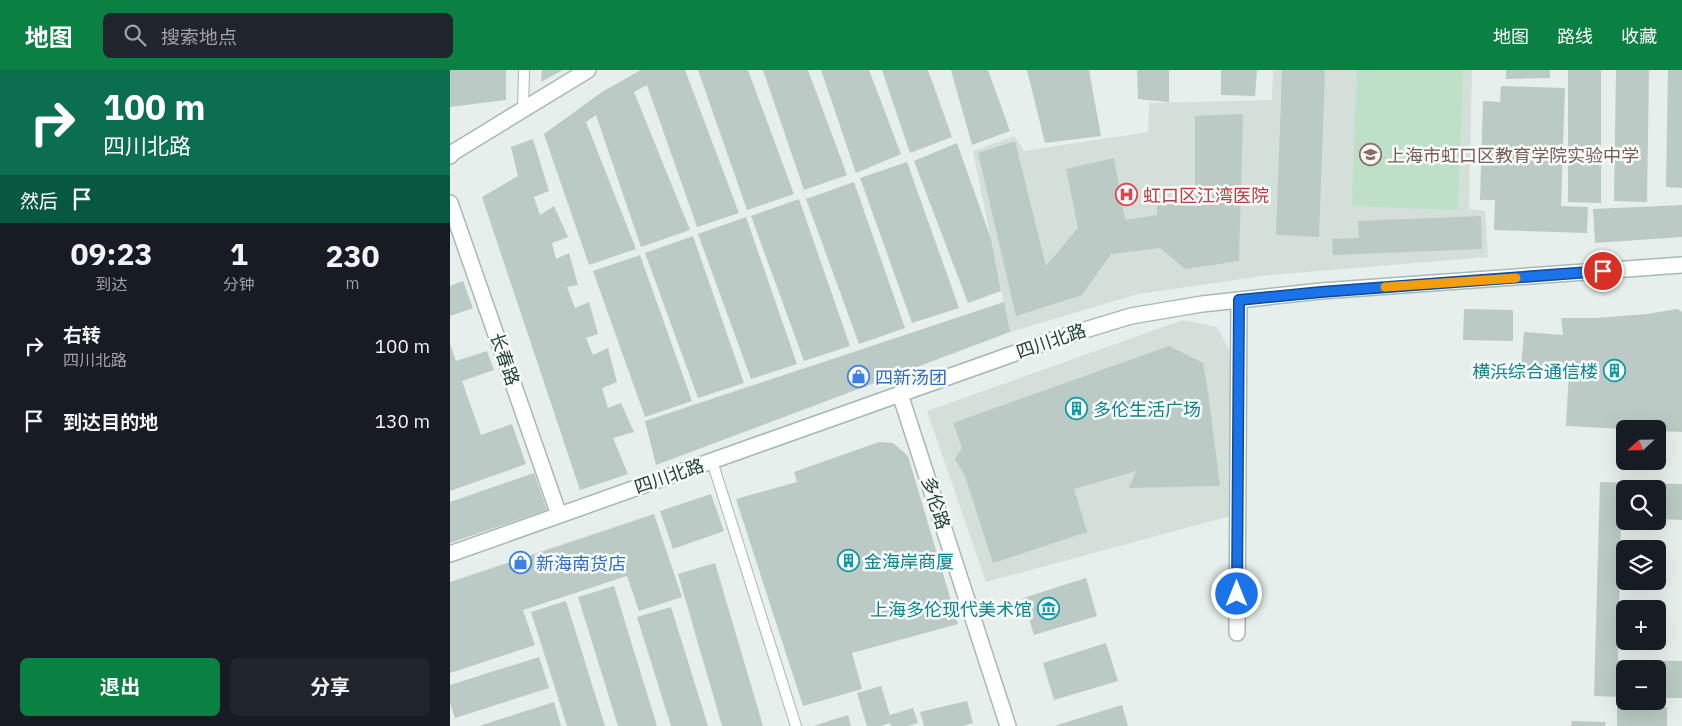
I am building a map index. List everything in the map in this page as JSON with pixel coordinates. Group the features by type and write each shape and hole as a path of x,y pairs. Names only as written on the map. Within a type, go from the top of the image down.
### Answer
{"main road":[{"path":"450,156 588,70"},
{"name":"长春路","path":"450,203 559,515"},
{"name":"四川北路","path":"450,554 1093,326 1131,316 1164,309 1321,292 1682,265"},
{"path":"1237,633 1239,300"},
{"name":"多伦路","path":"900,394 1008,726"}],"lane":[{"path":"523,110 524,70"},
{"path":"712,461 796,726"}],"shaded area":[{"path":"1273,70 1472,70 1469,209 1485,211 1488,257 1270,275 1138,294 1010,332 973,151 1014,136 1024,151 1148,132 1149,103 1272,100"},
{"path":"1183,320 1217,327 1231,353 1230,516 986,582 927,411"}],"green space":[{"path":"1357,70 1463,70 1458,210 1352,206"}],"building":[{"path":"450,70 506,70 506,100 450,107"},
{"path":"542,70 563,70 541,82"},
{"path":"641,70 685,70 739,213 697,227 647,85 634,92 690,230 641,247 596,115 586,122 636,249 589,265 544,134 602,92"},
{"path":"698,70 748,70 794,194 747,210"},
{"path":"763,70 808,70 847,175 804,190"},
{"path":"821,70 869,70 901,154 856,173"},
{"path":"882,70 928,70 952,137 910,153"},
{"path":"951,70 988,70 1010,131 972,145"},
{"path":"1027,70 1089,70 1101,136 1045,143"},
{"path":"1137,70 1169,70 1169,102 1138,99"},
{"path":"1221,70 1257,70 1255,96 1221,95"},
{"path":"1282,70 1325,70 1319,237 1276,235"},
{"path":"1506,70 1550,70 1550,78 1506,79"},
{"path":"1568,70 1601,70 1601,203 1568,202"},
{"path":"1616,70 1649,70 1647,202 1614,201"},
{"path":"1668,70 1682,70 1682,188 1666,187"},
{"path":"1501,86 1565,88 1561,206 1588,207 1587,233 1494,230 1495,200 1480,200 1483,101 1500,102"},
{"path":"1243,114 1239,261 1185,269 1160,248 1111,254 1082,295 1016,316 978,153 1015,141 1046,266 1078,228 1066,169 1114,158 1125,220 1157,215 1157,206 1174,203 1183,193 1195,197 1195,116"},
{"path":"533,139 549,191 534,197 540,215 554,206 568,237 552,243 556,259 569,253 578,285 567,287 575,308 589,302 598,334 586,338 593,355 608,348 617,382 602,388 608,408 621,403 634,432 613,438 628,474 580,490 482,197 518,176 511,147"},
{"path":"957,143 991,239 1001,291 968,303 914,161"},
{"path":"907,162 959,308 912,323 860,178"},
{"path":"854,182 905,328 859,344 806,199"},
{"path":"799,199 850,346 804,361 751,216"},
{"path":"1682,205 1682,237 1595,243 1593,209"},
{"path":"1481,216 1482,249 1333,255 1332,239 1359,238 1358,221"},
{"path":"746,217 797,364 751,379 698,234"},
{"path":"693,236 744,383 698,398 645,253"},
{"path":"640,255 692,401 645,417 593,271"},
{"path":"463,281 473,308 450,316 450,286"},
{"path":"1004,302 1010,332 656,465 645,421"},
{"path":"1464,309 1513,310 1513,341 1463,340"},
{"name":"横浜综合通信楼","path":"1677,309 1682,312 1682,432 1666,431 1666,420 1616,420 1616,429 1566,426 1569,372 1521,369 1524,332 1563,335 1561,318 1597,318 1647,314"},
{"path":"450,344 456,361 487,351 494,370 462,381 481,435 512,424 526,464 450,491"},
{"path":"1169,346 1203,363 1220,486 1129,488 1136,471 1074,489 1087,532 993,563 965,476 955,459 962,448 953,423"},
{"name":"金海岸商厦","path":"879,442 893,443 908,456 958,624 852,653 862,689 803,706 736,499 797,482 794,472"},
{"path":"534,473 547,510 450,543 450,502"},
{"path":"1600,482 1616,482 1616,530 1621,530 1621,540 1616,540 1616,590 1619,590 1619,600 1616,600 1616,650 1618,650 1618,660 1616,660 1616,697 1594,696"},
{"path":"1666,484 1682,484 1682,520 1666,519"},
{"path":"711,494 724,531 673,549 660,511"},
{"path":"654,514 682,597 639,611 627,576 523,610 535,645 450,673 450,582"},
{"path":"715,563 763,726 722,726 678,574"},
{"path":"1086,578 1097,616 1034,635 1023,598"},
{"path":"614,586 657,726 618,726 578,597"},
{"path":"566,601 605,726 567,726 531,612"},
{"path":"671,607 708,726 671,726 637,617"},
{"path":"1106,643 1118,681 1054,700 1043,663"},
{"path":"539,657 549,688 455,718 450,703 450,685"},
{"path":"1666,661 1682,661 1682,698 1666,698"},
{"path":"881,686 890,715 913,708 918,723 908,726 891,726 890,723 880,726 867,726 857,693"},
{"path":"967,701 973,723 963,726 924,726 920,712"},
{"path":"554,702 561,726 479,726"},
{"path":"1122,705 1128,726 1054,726"},
{"path":"1667,707 1667,726 1617,726 1617,710 1666,710"},
{"path":"848,715 851,726 813,726"},
{"path":"1572,721 1606,722 1605,726 1571,726"}],"slow traffic":[{"path":"1385,287 1516,278"}],"place":[{"name":"上海市虹口区教育学院实验中学","path":"1371,155"},
{"name":"虹口区江湾医院","path":"1127,195"},
{"name":"横浜综合通信楼","path":"1614,371"},
{"name":"四新汤团","path":"859,377"},
{"name":"多伦生活广场","path":"1077,409"},
{"name":"金海岸商厦","path":"848,561"},
{"name":"新海南货店","path":"520,563"},
{"name":"上海多伦现代美术馆","path":"1048,609"}],"route":[{"path":"1237,594 1239,300 1603,271"}]}
